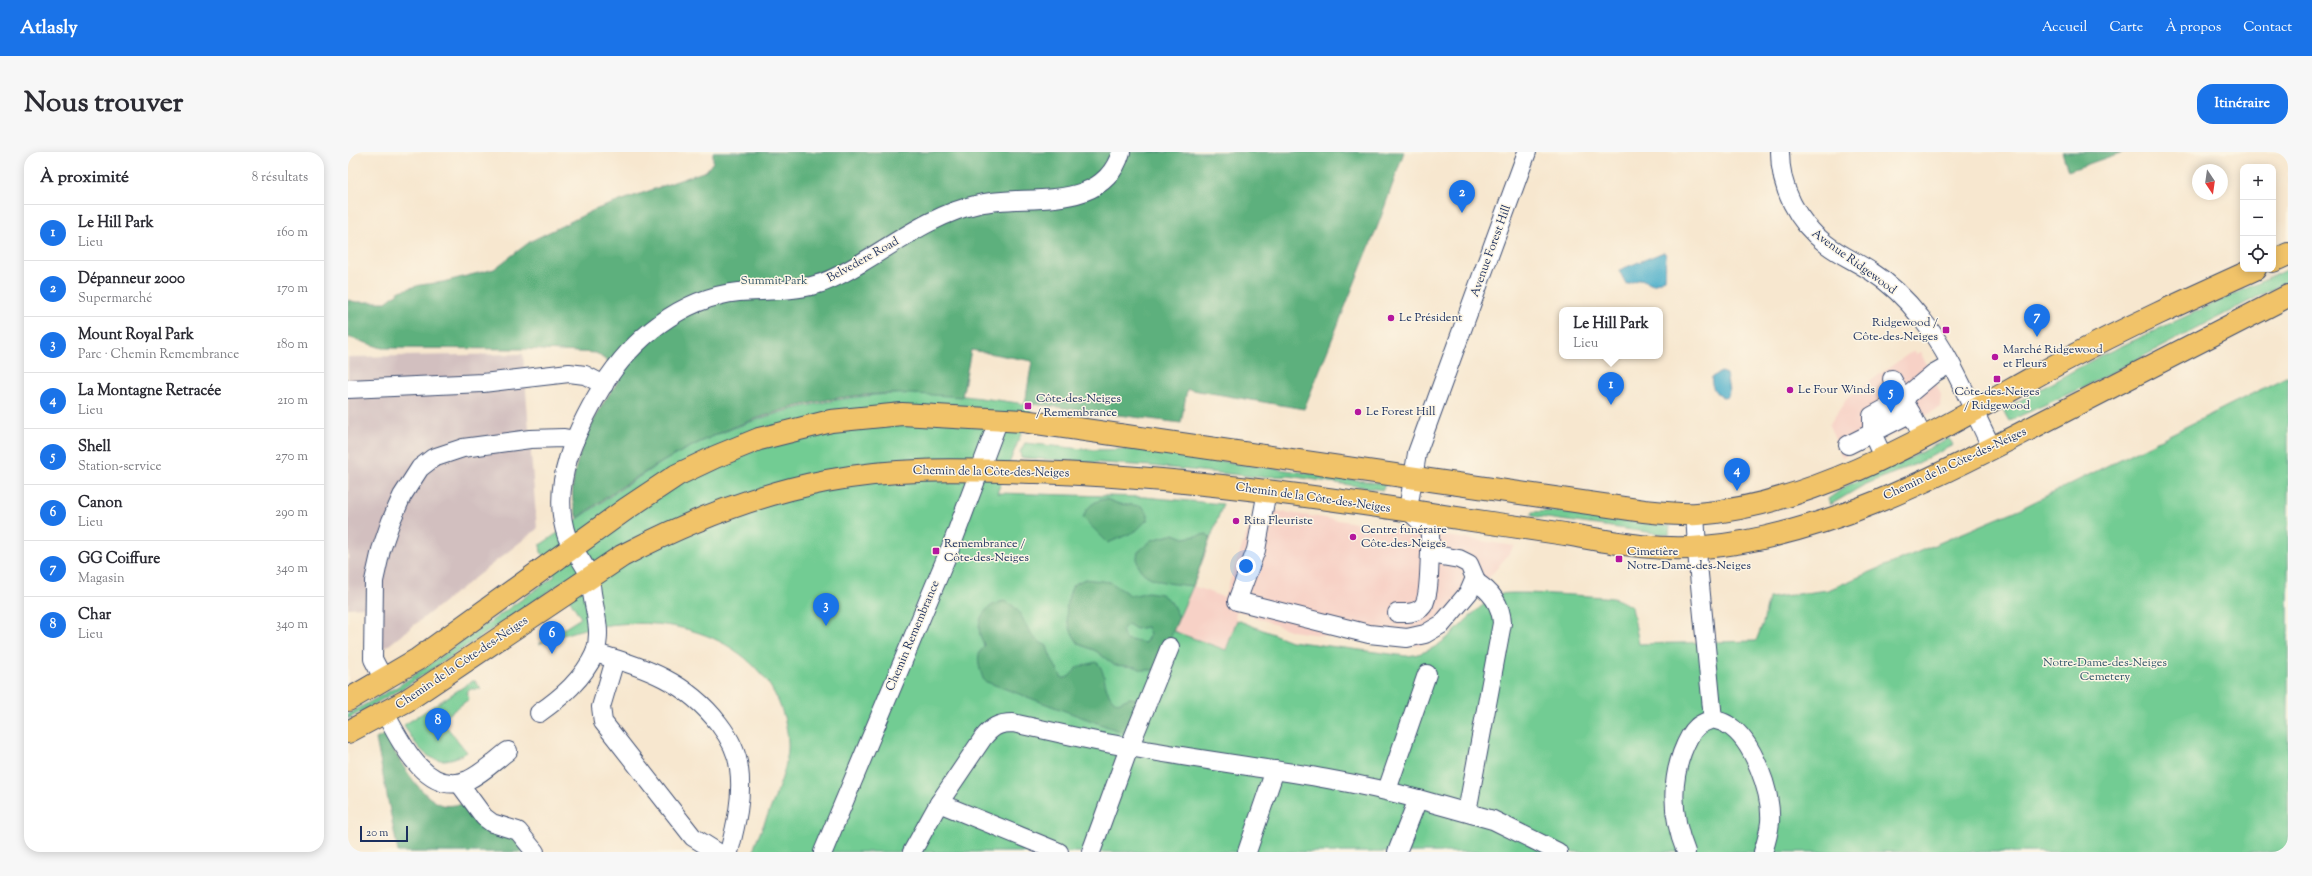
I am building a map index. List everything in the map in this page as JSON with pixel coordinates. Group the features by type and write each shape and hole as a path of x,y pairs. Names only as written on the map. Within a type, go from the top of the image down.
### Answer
{"main road":[{"path":"2276,260 2288,254"},
{"path":"348,700 424,655 572,547 672,479 715,457 759,439 831,421 878,415 929,414 999,419 1101,431 1637,510 1695,514 1739,508 1782,496 1830,480 1883,458 1923,438 2122,330 2248,272"},
{"name":"Chemin de la Côte-des-Neiges","path":"348,732 385,713 453,670 590,576 659,538 720,511 764,496 827,481 875,474 928,470 981,470 1162,479 1267,491 1408,510 1622,543 1697,548 1767,536 1839,514 1909,488 1992,448 2288,296"}],"street":[{"name":"Belvedere Road","path":"590,576 572,547 564,524 561,494 565,470 575,440 604,385 628,354 647,334 688,306 727,294 784,291 819,284 837,277 924,226 952,212 976,204 999,200 1061,198 1079,195 1094,188 1108,176 1117,164 1120,152"},
{"name":"Avenue Forest Hill","path":"1408,510 1417,453 1528,152"},
{"name":"Avenue Ridgewood","path":"1780,152 1781,168 1785,187 1793,206 1804,223 1826,244 1873,272 1904,298 1932,331 1992,448"},
{"path":"1848,446 1872,434 1907,406 1934,373 1950,364"},
{"path":"348,389 483,383 569,373 585,375 604,385"},
{"path":"1892,379 1923,438"},
{"path":"1883,458 1872,434 1870,413 1907,406"},
{"name":"Chemin Remembrance","path":"823,852 952,544 999,419"},
{"path":"384,680 372,659 374,581 381,550 391,520 402,496 420,468 433,458 463,448 530,438 564,438 575,440"},
{"path":"1267,491 1256,550 1237,601 1369,634 1407,638 1425,634 1442,624 1469,592 1474,581 1472,568 1465,561 1430,554"},
{"path":"1396,612 1416,611 1424,605 1426,596 1430,554 1430,531 1408,510"},
{"path":"1695,514 1713,719"},
{"path":"539,713 566,694 588,666 595,653 598,627 590,576"},
{"path":"1467,812 1502,623 1501,610 1494,599 1483,586 1474,581"},
{"path":"1091,852 1129,748 1170,647"},
{"path":"595,653 664,677 679,686 706,709 725,732 736,754 740,779 736,824 729,852"},
{"path":"615,660 601,707 603,722 693,837 717,852"},
{"path":"1387,790 1427,674"},
{"path":"385,713 406,750 418,766 438,779 459,783 474,776 508,750"},
{"path":"1686,852 1680,836 1675,809 1674,787 1678,765 1685,743 1697,727 1713,719 1728,725 1744,739 1759,768 1769,800 1770,821 1763,852"},
{"path":"912,852 939,803 983,738 991,729 1000,723 1013,723 1129,748 1274,770 1387,790 1493,820 1558,852"},
{"path":"1247,852 1274,770"},
{"path":"459,783 484,817 492,823 518,831 535,852"},
{"path":"1397,852 1418,799"},
{"path":"939,803 1059,852"}],"shaded area":[{"path":"1914,350 1916,354 1920,352 1934,378 1941,395 1940,407 1906,428 1842,457 1829,425 1848,397"},
{"path":"523,354 537,529 367,662 364,607 348,608 348,357"},
{"path":"1255,508 1515,546 1457,617 1427,642 1418,645 1396,646 1292,631 1237,610 1235,616 1237,620 1226,650 1173,631 1193,586 1223,597 1225,595 1249,527 1251,528"}],"green space":[{"name":"Summit Park","path":"713,152 1404,152 1380,220 1304,409 1187,389 1181,423 1025,403 1032,361 971,350 962,397 921,394 880,394 838,398 798,406 758,418 720,433 682,451 646,471 578,518 572,490 578,459 597,414 623,373 596,353 525,349 382,348 348,337 348,300 356,302 386,302 400,291 420,285 443,282 494,269 531,241 594,210 706,171 713,162"},
{"path":"2062,152 2123,152 2068,171"},
{"path":"2288,269 2288,281 2088,385 2009,421 2003,410 2098,357"},
{"name":"Notre-Dame-des-Neiges Cemetery","path":"2288,376 2288,852 754,852 755,845 781,780 788,754 788,742 784,717 771,687 766,680 745,658 719,641 691,630 660,624 629,623 598,627 567,634 539,644 581,618 560,584 408,685 348,719 348,714 400,685 555,576 541,552 540,545 634,480 666,460 698,443 731,429 801,407 837,400 874,395 910,393 946,394 1033,405 997,493 1144,497 1223,504 1193,586 1173,631 1226,650 1237,620 1291,641 1406,656 1421,653 1434,647 1446,639 1489,601 1502,594 1508,593 1574,595 1617,599 1632,607 1639,644 1756,641 1763,623 1769,598 1828,590 2022,508"},
{"path":"1949,438 1953,445 1916,464 1864,485 1830,505 1828,499 1846,486 1902,462"},
{"path":"1025,443 1092,450 1136,449 1385,484 1383,490 1289,476 1258,477 1151,466 1024,458 1021,457 1020,452"},
{"path":"1106,499 1119,504 1142,506 1148,514 1148,519 1136,531 1108,543 1083,518 1089,507 1098,501"},
{"path":"1557,511 1670,526 1669,535 1532,516 1532,512"},
{"path":"1174,534 1184,538 1207,534 1210,538 1193,586 1155,580 1140,570 1137,562 1138,552 1152,540"},
{"path":"1085,579 1110,582 1130,595 1148,592 1161,594 1171,602 1179,617 1157,670 1142,670 1136,667 1114,665 1096,651 1079,644 1070,629 1067,615 1068,601 1073,585","holes":["1128,624 1136,629 1147,627 1150,634 1145,643 1125,639 1122,630"]},
{"path":"1005,601 1011,604 1019,612 1035,639 1047,646 1051,658 1062,678 1069,677 1077,667 1096,662 1100,666 1109,694 1118,703 1129,698 1145,700 1130,735 984,681 979,663 979,654 984,647 979,628 981,617 988,608"},
{"path":"474,680 481,689 470,689 467,693 469,699 441,720 467,752 455,758 445,760 429,756 422,751 404,725"},
{"path":"385,734 409,775 425,794 434,801 443,805 465,804 479,810 508,833 528,852 398,852 376,739"}],"water":[{"path":"1664,252 1666,255 1665,279 1653,284 1641,279 1626,284 1619,270"},
{"path":"1721,372 1726,374 1729,391 1728,396 1723,397 1715,392 1712,383 1712,377"}],"place":[{"name":"Dépanneur 2000","path":"1462,213"},
{"name":"Le Président","path":"1391,318"},
{"name":"Ridgewood / Côte-des-Neiges","path":"1946,330"},
{"name":"GG Coiffure","path":"2037,337"},
{"name":"Marché Ridgewood et Fleurs","path":"1995,357"},
{"name":"Côte-des-Neiges / Ridgewood","path":"1997,379"},
{"name":"Le Four Winds","path":"1790,390"},
{"name":"Le Hill Park","path":"1611,405"},
{"name":"Côte-des-Neiges / Remembrance","path":"1028,406"},
{"name":"Le Forest Hill","path":"1358,412"},
{"name":"Shell","path":"1891,413"},
{"name":"La Montagne Retracée","path":"1737,491"},
{"name":"Rita Fleuriste","path":"1236,521"},
{"name":"Centre funéraire Côte-des-Neiges","path":"1353,537"},
{"name":"Remembrance / Côte-des-Neiges","path":"936,551"},
{"name":"Cimetière Notre-Dame-des-Neiges","path":"1619,559"},
{"name":"Mount Royal Park","path":"826,626"},
{"name":"Canon","path":"552,654"},
{"name":"Char","path":"438,741"}]}
